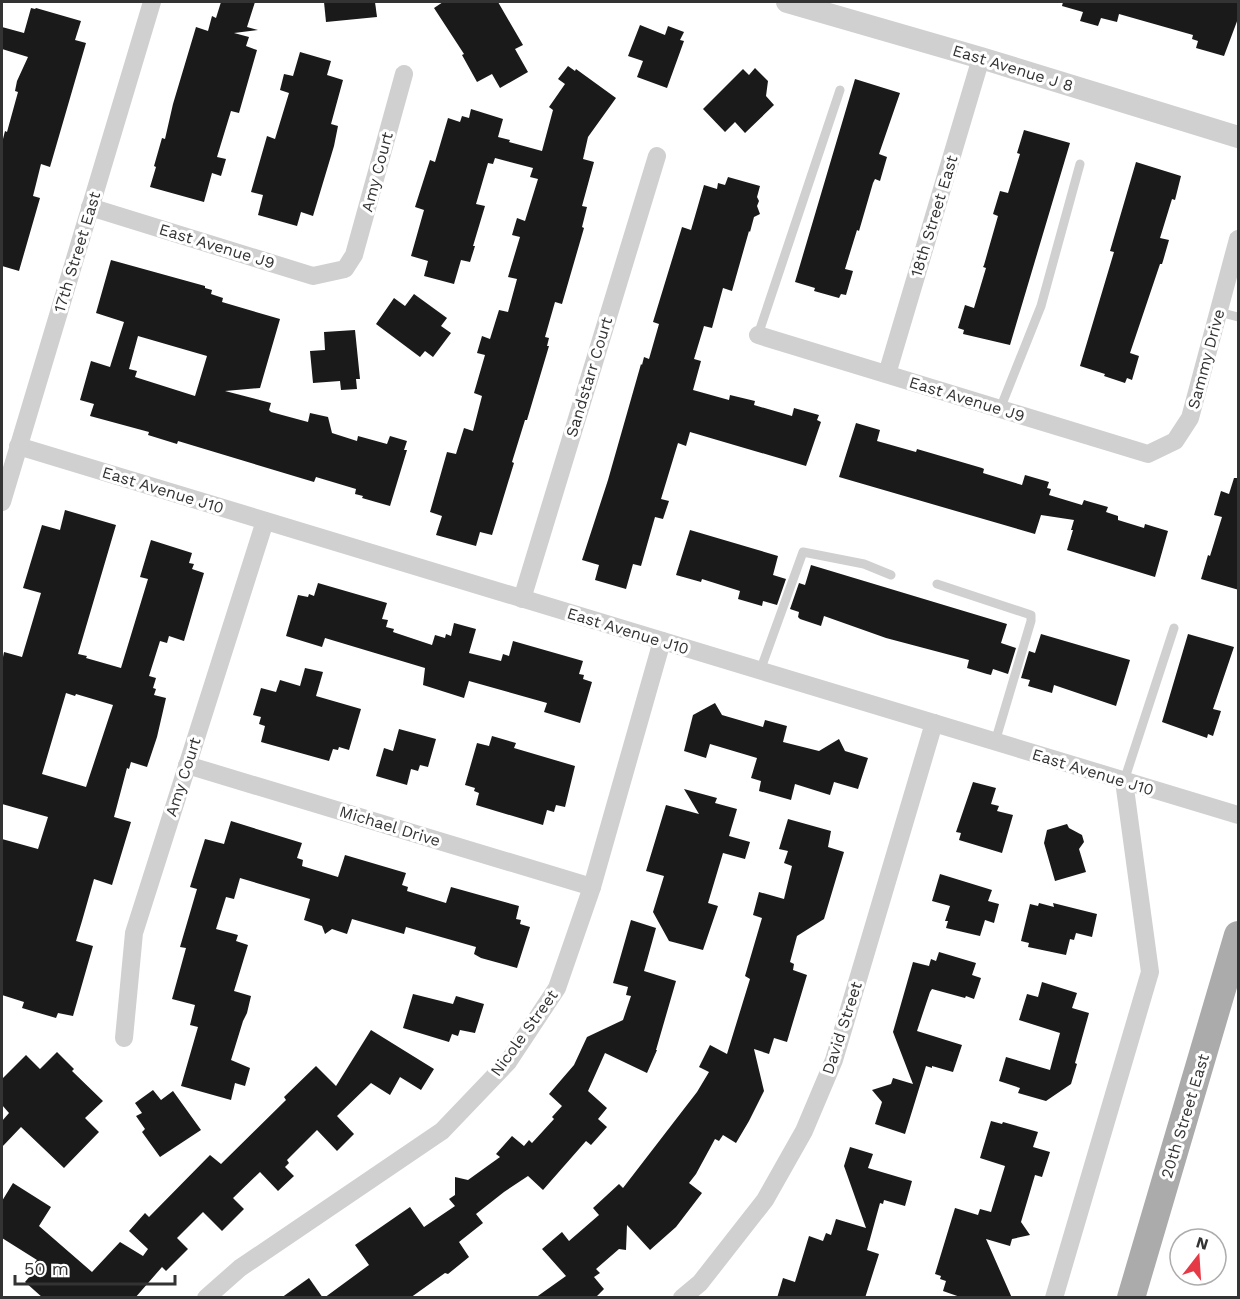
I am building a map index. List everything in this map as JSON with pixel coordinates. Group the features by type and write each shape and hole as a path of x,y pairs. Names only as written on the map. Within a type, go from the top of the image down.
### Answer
{"main road":[{"name":"20th Street East","path":"1131,1298 1234,971 1238,935"}],"street":[{"name":"East Avenue J 8","path":"787,2 981,58 1239,137"},
{"name":"17th Street East","path":"2,502 90,207 146,3"},
{"name":"18th Street East","path":"887,374 981,58"},
{"name":"Amy Court","path":"345,268 354,255 404,74"},
{"name":"Sandstarr Court","path":"522,599 657,156"},
{"name":"East Avenue J9","path":"90,207 313,276 345,268"},
{"name":"Sammy Drive","path":"1175,441 1190,418 1239,239"},
{"name":"East Avenue J9","path":"758,335 1148,454 1175,441"},
{"name":"East Avenue J10","path":"18,446 1239,815"},
{"name":"Amy Court","path":"124,1038 134,933 265,521"},
{"name":"Nicole Street","path":"206,1298 240,1268 442,1131 508,1062 557,988 592,887 662,641"},
{"name":"David Street","path":"682,1298 700,1283 765,1200 804,1131 834,1060 934,723"},
{"name":"Michael Drive","path":"187,765 592,887"},
{"path":"1054,1298 1150,972 1124,781"}],"lane":[{"path":"758,335 840,90"},
{"path":"999,409 1041,306 1080,165"},
{"path":"1219,312 1239,317"},
{"path":"760,671 803,552 864,564 891,575"},
{"path":"937,584 1031,615 995,742"},
{"path":"1124,781 1174,628"}],"building":[{"path":"221,2 255,2 247,27 258,30 234,33 249,37 246,46 257,50 239,113 231,111 217,157 226,159 221,176 212,173 204,202 150,187 162,138 165,139 196,27 208,31 212,16 216,18"},
{"path":"324,2 375,2 377,17 326,22"},
{"path":"443,2 498,2 523,45 515,49 528,72 500,88 492,74 477,82 462,55 464,54 434,8"},
{"path":"1063,2 1239,2 1239,16 1224,56 1196,48 1198,41 1192,39 1193,35 1119,14 1117,22 1101,18 1098,26 1080,21 1083,12 1062,6"},
{"path":"31,8 81,21 75,40 86,43 50,167 41,164 33,196 40,198 19,271 2,266 2,143 18,92 15,91 17,81 28,57 2,49 2,27 24,33"},
{"path":"640,25 665,35 668,26 684,32 680,40 684,41 667,88 637,77 643,61 628,56"},
{"path":"300,52 331,61 327,75 343,80 331,124 338,126 334,146 313,216 301,212 297,226 258,215 263,195 251,192 267,136 275,139 289,93 280,90 284,74 293,76"},
{"path":"568,66 575,71 576,69 616,98 588,137 583,159 594,162 582,206 587,207 582,227 584,228 562,304 555,302 545,337 549,338 547,346 549,346 512,462 514,463 492,535 480,532 476,546 436,535 442,516 430,512 447,452 456,454 464,428 473,431 482,396 474,393 485,355 477,353 482,336 490,339 499,310 508,312 517,279 508,277 520,237 512,235 517,218 525,221 538,179 530,177 533,168 495,158 493,164 488,163 476,204 485,206 473,246 475,246 470,262 461,260 454,284 424,276 428,261 411,256 424,210 415,207 430,160 435,162 448,118 460,122 462,116 469,118 471,109 503,119 498,137 542,151 553,110 549,107 565,84 558,79"},
{"path":"755,68 768,81 766,96 774,105 745,133 735,122 725,132 703,109 743,69 749,75"},
{"path":"855,79 900,93 879,154 887,157 880,181 875,179 873,183 845,269 853,271 846,295 841,294 839,298 814,291 815,288 795,282"},
{"path":"1024,130 1070,143 1010,345 963,334 964,330 958,328 965,305 974,308 998,216 993,214 1000,191 1008,193 1020,154 1017,153"},
{"path":"1136,162 1181,176 1175,200 1172,199 1160,238 1169,240 1163,261 1160,264 1130,353 1139,356 1132,380 1127,378 1125,383 1080,366 1114,252 1110,251"},
{"path":"728,177 760,186 757,206 760,214 754,217 732,291 723,288 712,328 704,326 694,359 701,361 693,390 729,400 730,395 755,401 754,405 792,416 794,408 819,415 817,420 821,422 806,466 690,432 686,446 678,443 661,499 669,501 663,519 655,517 641,566 633,564 626,589 595,580 599,565 582,560 608,480 641,364 644,357 649,359 659,324 653,322 682,227 691,230 704,185 717,189 718,183 725,185"},
{"path":"111,260 205,286 212,290 211,294 223,298 222,302 280,319 260,388 225,391 271,403 269,410 271,412 308,422 310,413 328,417 332,433 357,441 358,436 387,444 390,436 407,441 404,450 407,450 390,506 362,498 363,496 355,494 356,489 316,477 314,482 178,441 177,444 148,435 149,432 90,416 94,404 80,400 91,361 110,367 124,322 96,313","holes":["138,336 207,356 195,396 135,377 137,371 129,369"]},
{"path":"414,294 447,318 441,326 451,333 433,357 425,351 420,357 376,324 394,298 405,306"},
{"path":"355,330 360,379 356,379 357,389 341,390 340,381 313,383 310,351 325,350 324,332"},
{"path":"856,423 880,430 877,441 916,452 917,449 982,468 983,473 1022,485 1025,475 1049,482 1047,488 1051,489 1049,495 1082,505 1084,500 1108,507 1106,512 1118,516 1118,520 1144,528 1145,524 1168,531 1155,577 1067,550 1074,520 1041,515 1035,534 839,477"},
{"path":"1234,478 1239,478 1239,590 1201,579 1222,517 1214,515 1221,491 1229,494"},
{"path":"65,510 116,525 78,654 87,656 86,658 121,668 148,579 140,577 151,540 192,553 189,563 194,564 192,569 204,573 184,641 169,636 167,643 160,641 149,676 156,678 153,688 156,689 154,695 166,698 157,737 147,767 131,762 129,769 127,768 114,817 131,822 112,885 94,879 76,941 93,946 73,1016 58,1013 56,1018 22,1008 24,1002 2,995 2,839 38,849 48,817 2,804 2,662 4,652 22,657 41,593 23,588 42,525 60,530","holes":["66,693 75,696 76,694 113,705 86,787 42,774"]},
{"path":"690,530 778,556 773,575 786,579 777,605 763,601 762,606 738,599 740,591 702,579 701,582 676,575"},
{"path":"811,565 1007,624 1001,643 1016,648 1008,674 993,669 991,675 967,668 969,660 886,638 824,616 821,626 800,619 799,612 790,609 799,583 805,585"},
{"path":"318,583 387,603 382,619 388,620 386,627 394,629 393,632 432,645 435,635 445,638 446,634 451,636 454,623 476,629 469,653 501,661 503,654 509,656 513,641 583,661 579,674 584,675 583,679 592,682 580,723 544,712 547,703 469,681 464,698 423,685 425,668 325,638 322,647 286,636 298,595 314,596"},
{"path":"1041,634 1130,660 1116,706 1054,685 1052,693 1028,686 1030,680 1021,678 1029,651 1035,653"},
{"path":"1188,634 1234,647 1213,709 1221,711 1213,736 1208,734 1207,738 1162,722"},
{"path":"305,668 323,672 316,696 361,709 349,750 339,747 338,750 333,749 329,761 261,742 265,726 259,724 261,717 253,715 261,688 276,692 280,680 300,686"},
{"path":"715,703 722,715 763,727 765,720 787,726 783,742 819,751 839,739 845,751 868,758 858,789 834,782 830,795 795,784 791,800 759,791 761,781 751,778 757,758 710,744 706,758 684,751 693,715"},
{"path":"399,729 436,739 428,767 420,765 418,771 411,769 407,785 376,776 384,748 393,751"},
{"path":"492,736 516,743 514,748 575,766 565,807 556,805 554,812 547,810 543,825 476,805 479,793 474,791 475,788 465,785 477,743 489,746"},
{"path":"973,782 996,788 991,804 999,806 997,811 1013,815 1002,853 959,840 961,833 956,832"},
{"path":"684,789 717,798 715,803 737,809 729,836 750,842 745,859 723,853 708,903 718,906 703,950 669,941 653,912 664,876 646,871 666,805 699,814"},
{"path":"788,819 831,831 828,847 844,852 824,919 797,936 790,962 794,964 793,970 807,975 787,1042 774,1038 769,1054 754,1049 764,1091 749,1121 736,1143 723,1135 719,1141 715,1139 689,1183 702,1193 676,1227 650,1250 627,1225 626,1250 619,1249 596,1269 600,1273 594,1277 604,1289 595,1298 535,1298 566,1276 542,1249 562,1232 569,1241 599,1215 593,1208 619,1184 623,1188 697,1092 709,1072 699,1067 710,1045 727,1054 750,979 745,976 762,918 753,915 759,892 784,899 792,866 784,863 788,851 779,849"},
{"path":"231,821 302,843 297,858 303,860 302,866 338,877 345,855 406,873 402,885 408,887 407,891 446,903 451,887 519,906 516,919 521,920 520,924 530,927 517,968 481,958 474,954 476,947 406,927 404,934 352,919 347,934 332,929 325,934 322,926 304,920 310,899 240,878 234,899 226,897 216,929 238,935 236,941 248,945 234,991 251,996 231,1060 250,1068 245,1086 235,1083 231,1100 181,1086 198,1027 190,1025 195,1005 172,999 186,948 180,947 197,889 190,887 205,839 224,844"},
{"path":"1067,824 1069,828 1082,835 1084,842 1079,849 1086,872 1055,881 1044,843 1047,830"},
{"path":"940,874 992,890 988,901 999,904 994,923 985,920 980,936 946,928 948,921 945,921 950,906 932,901"},
{"path":"1039,903 1054,907 1053,903 1097,914 1092,937 1076,933 1074,940 1070,939 1066,955 1028,947 1029,943 1021,941 1030,904 1038,906"},
{"path":"631,920 656,928 644,971 676,981 657,1050 647,1073 605,1053 588,1091 607,1108 598,1119 607,1127 591,1145 586,1141 543,1190 528,1176 476,1214 483,1223 459,1242 469,1257 448,1274 445,1273 410,1298 324,1298 369,1265 355,1245 410,1207 424,1227 455,1206 449,1199 455,1195 455,1177 468,1180 500,1157 496,1154 512,1136 524,1146 529,1140 532,1143 554,1119 552,1117 562,1106 549,1094 574,1065 587,1037 623,1020 631,996 626,995 628,987 613,983"},
{"path":"939,952 976,963 972,975 981,978 974,999 932,989 930,992 917,1031 962,1045 953,1072 926,1066 905,1134 875,1124 882,1102 872,1090 891,1084 893,1078 913,1084 893,1032 913,962 929,966 931,959 936,961"},
{"path":"1042,982 1077,993 1072,1008 1089,1013 1071,1084 1046,1101 1018,1093 1020,1088 999,1081 1006,1057 1050,1070 1060,1033 1019,1020 1027,994 1038,997"},
{"path":"413,994 453,1004 456,996 484,1004 475,1033 460,1030 458,1036 452,1034 449,1042 403,1028"},
{"path":"371,1030 434,1069 421,1090 400,1077 390,1095 371,1083 337,1116 354,1134 337,1151 317,1130 287,1160 289,1163 285,1167 294,1176 278,1191 260,1172 233,1198 244,1209 222,1231 203,1212 177,1238 188,1249 166,1271 162,1267 135,1298 43,1298 25,1282 36,1269 32,1265 37,1260 2,1238 2,1201 13,1183 51,1207 39,1226 92,1272 120,1242 143,1256 148,1249 129,1231 145,1213 149,1217 210,1155 221,1164 286,1100 284,1097 316,1066 336,1086"},
{"path":"57,1052 74,1069 72,1071 103,1101 85,1118 99,1132 64,1168 21,1127 2,1147 2,1121 9,1113 2,1105 2,1079 26,1055 40,1069"},
{"path":"153,1090 161,1100 173,1091 201,1130 160,1157 142,1132 145,1129 136,1116 142,1113 135,1103"},
{"path":"991,1121 1038,1132 1033,1147 1050,1152 1042,1177 1035,1175 1021,1222 1030,1235 1012,1239 1010,1246 986,1239 1012,1298 963,1298 943,1291 946,1281 935,1274 955,1208 978,1215 980,1209 991,1212 1005,1166 980,1158"},
{"path":"850,1147 873,1154 868,1168 912,1181 905,1206 884,1200 883,1204 880,1203 867,1250 879,1254 865,1298 777,1298 783,1278 795,1282 809,1236 823,1241 826,1233 831,1235 836,1219 866,1228 844,1166"},
{"path":"309,1278 323,1298 281,1298"}]}
